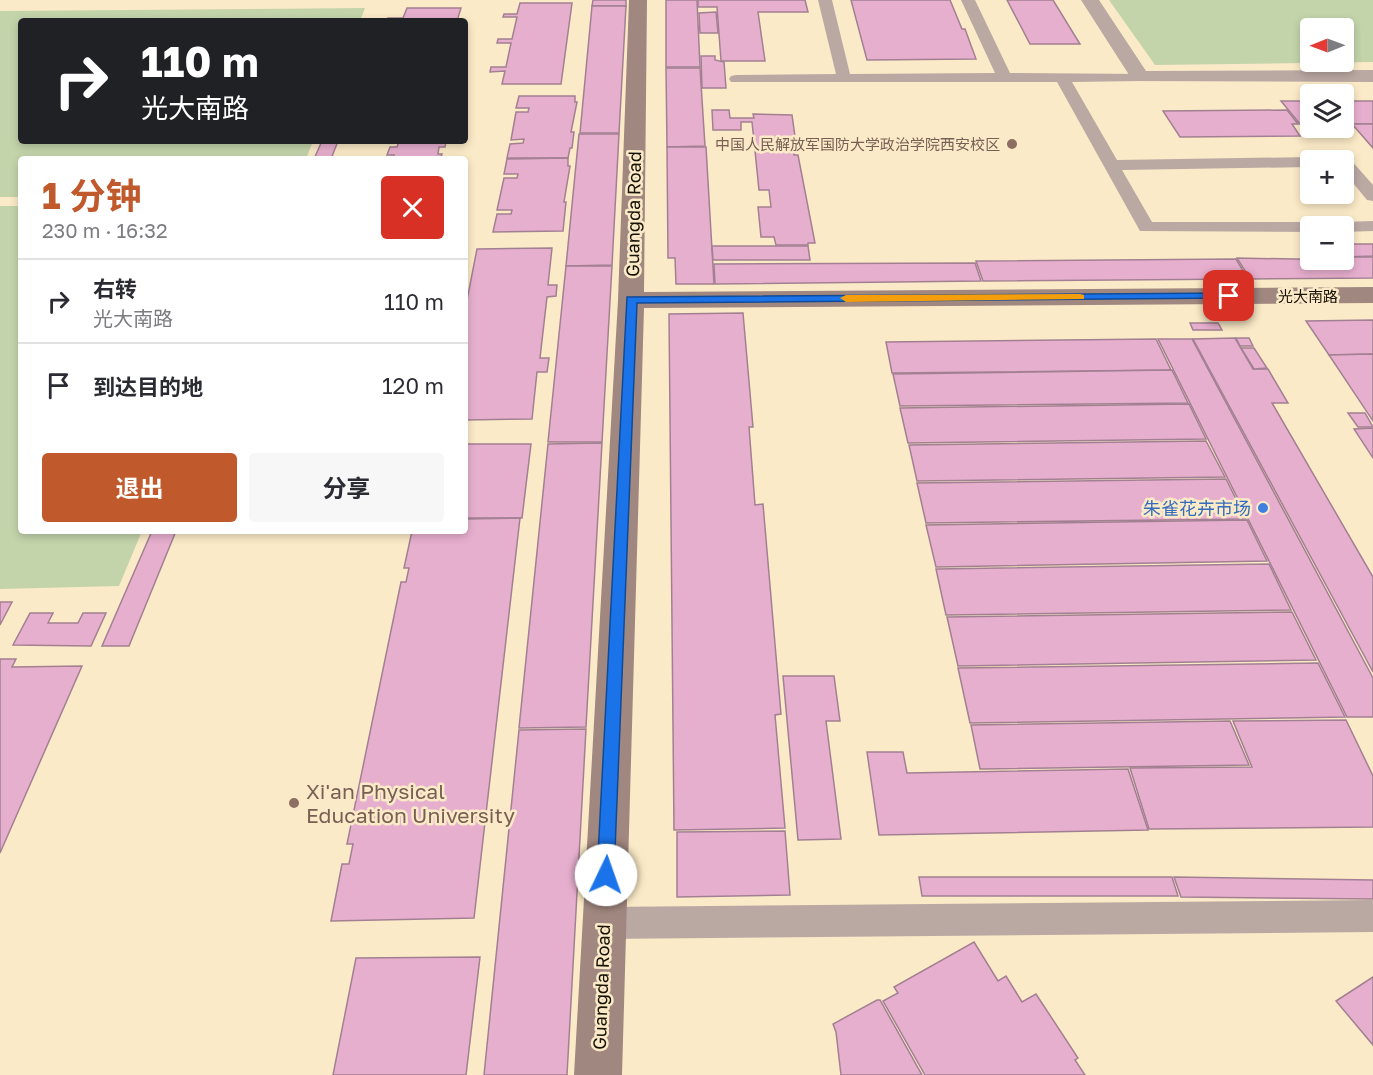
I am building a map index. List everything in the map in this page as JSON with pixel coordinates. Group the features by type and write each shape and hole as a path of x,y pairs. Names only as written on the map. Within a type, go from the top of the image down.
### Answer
{"street":[{"name":"Guangda Road","path":"598,1075 631,300 638,0"},
{"path":"1090,0 1140,77 1373,76"},
{"name":"光大南路","path":"631,300 1373,295"}],"lane":[{"path":"825,0 844,78"},
{"path":"968,0 1005,78"},
{"path":"1062,77 1146,227 1300,227"},
{"path":"736,79 1140,77"},
{"path":"1111,165 1300,162"},
{"path":"1354,174 1373,196"},
{"path":"1354,226 1373,226"},
{"path":"603,923 1373,916"}],"green space":[{"path":"1109,0 1373,0 1373,62 1354,62 1354,18 1300,18 1300,63 1155,65"},
{"path":"365,8 361,18 18,18 18,144 312,144 307,156 18,156 18,197 0,197 0,11"},
{"path":"0,206 18,206 18,534 141,534 119,586 0,589"}],"building":[{"path":"593,0 626,0 626,6 592,6"},
{"path":"666,0 697,0 700,67 666,67"},
{"path":"698,0 805,0 808,12 758,12 765,61 721,61 717,7 698,7"},
{"path":"851,0 950,0 962,29 965,29 976,59 867,60"},
{"path":"1007,0 1053,0 1080,44 1030,44"},
{"path":"520,3 572,3 561,84 502,84 505,71 490,72 491,67 506,67 511,43 497,43 498,39 512,39 517,17 503,17 504,14 517,14"},
{"path":"592,6 626,6 619,133 580,133"},
{"path":"407,8 461,8 458,18 403,18"},
{"path":"716,12 718,33 700,33 699,13"},
{"path":"701,56 715,56 715,60 724,62 726,88 702,88"},
{"path":"666,68 700,68 705,146 667,147"},
{"path":"519,96 575,96 575,102 577,102 571,132 574,132 568,158 507,158 510,144 523,143 524,139 511,140 516,112 528,112 529,108 516,108"},
{"path":"1281,101 1300,101 1300,124"},
{"path":"1354,101 1373,101 1373,124 1354,124"},
{"path":"712,110 729,110 730,118 754,118 753,114 792,115 797,151 794,151 794,155 798,155 815,243 776,245 774,237 761,237 758,207 771,207 769,190 759,190 752,122 741,122 741,130 713,130"},
{"path":"1287,110 1298,124 1292,124 1300,136 1180,137 1163,111"},
{"path":"1354,124 1373,124 1373,148 1354,126"},
{"path":"579,134 619,134 612,265 566,266"},
{"path":"321,144 337,144 332,156 315,156"},
{"path":"398,144 446,144 445,147 439,147 438,154 442,154 441,156 387,155 390,147 397,147"},
{"path":"667,147 706,147 714,284 676,284 675,258 668,258"},
{"path":"568,158 568,166 570,166 564,202 566,202 563,231 493,232 497,214 511,214 512,210 497,210 504,178 517,178 518,174 504,174 507,159"},
{"path":"1354,244 1373,244 1373,256 1354,257"},
{"path":"712,246 808,246 810,260 713,260"},
{"path":"552,248 548,285 557,285 556,296 547,297 540,358 549,358 547,372 537,372 532,419 468,420 468,295 477,249"},
{"path":"1354,257 1373,257 1373,278 1250,279 1237,258 1300,259 1300,270 1354,270"},
{"path":"1236,259 1248,279 983,281 976,261"},
{"path":"975,263 981,281 715,284 714,264"},
{"path":"566,266 612,266 602,442 548,442"},
{"path":"743,313 753,427 749,427 755,505 763,504 781,714 775,715 785,828 674,830 669,314"},
{"path":"1373,320 1373,354 1329,355 1306,321"},
{"path":"1190,323 1218,323 1222,330 1193,330"},
{"path":"1235,338 1253,369 1268,369 1288,403 1272,403 1373,577 1373,672 1193,339"},
{"path":"1236,338 1249,338 1253,346 1240,346"},
{"path":"1156,339 1171,370 892,373 886,342"},
{"name":"朱雀花卉市场","path":"1158,339 1192,339 1373,678 1373,717 1347,717"},
{"path":"1241,348 1254,348 1267,368 1254,369"},
{"path":"1373,354 1373,421 1329,355"},
{"path":"1172,370 1188,403 900,406 893,374"},
{"path":"1189,404 1206,439 908,443 900,408"},
{"path":"1348,413 1365,413 1373,427 1358,427"},
{"path":"1373,428 1373,458 1354,429"},
{"path":"1206,441 1225,477 917,481 909,445"},
{"path":"602,443 586,727 519,728 548,444"},
{"path":"468,444 531,444 522,518 468,518"},
{"path":"1226,479 1246,519 926,523 917,483"},
{"path":"520,518 474,918 331,921 342,864 349,864 353,844 347,844 401,582 406,582 409,568 404,568 411,534 468,534 468,519"},
{"path":"1247,520 1267,561 936,567 926,525"},
{"path":"151,534 175,534 129,646 102,646"},
{"path":"1269,564 1291,610 946,615 936,569"},
{"path":"0,602 12,602 0,625"},
{"path":"1292,612 1316,660 958,666 947,617"},
{"path":"30,613 53,613 48,623 78,623 83,613 106,613 91,646 13,645"},
{"path":"0,659 16,659 12,667 82,666 0,853"},
{"path":"1318,663 1345,717 970,723 958,668"},
{"path":"783,676 834,676 840,721 826,721 841,839 798,840"},
{"path":"1346,720 1373,776 1373,827 1149,829 1130,768 1252,767 1233,721"},
{"path":"1230,721 1249,765 980,769 971,725"},
{"path":"586,729 567,1075 484,1075 519,730"},
{"path":"867,752 903,752 907,773 1128,769 1148,830 879,835"},
{"path":"785,831 790,895 677,897 677,832"},
{"path":"919,877 1172,877 1178,896 922,896"},
{"path":"1174,877 1373,880 1373,899 1181,897"},
{"path":"974,942 998,981 1006,976 1022,1002 1036,994 1078,1058 1075,1060 1085,1075 925,1075 883,1001 898,993 894,987"},
{"path":"480,957 466,1075 333,1075 356,958"},
{"path":"1373,977 1373,1045 1336,1001"},
{"path":"880,1000 922,1075 841,1075 833,1024"}],"slow traffic":[{"path":"846,298 1080,297"}],"place":[{"name":"中国人民解放军国防大学政治学院西安校区","path":"1012,144"},
{"name":"朱雀花卉市场","path":"1263,508"},
{"name":"Xi'an Physical Education University","path":"294,803"}],"route":[{"path":"606,875 631,300 1229,296"}]}
